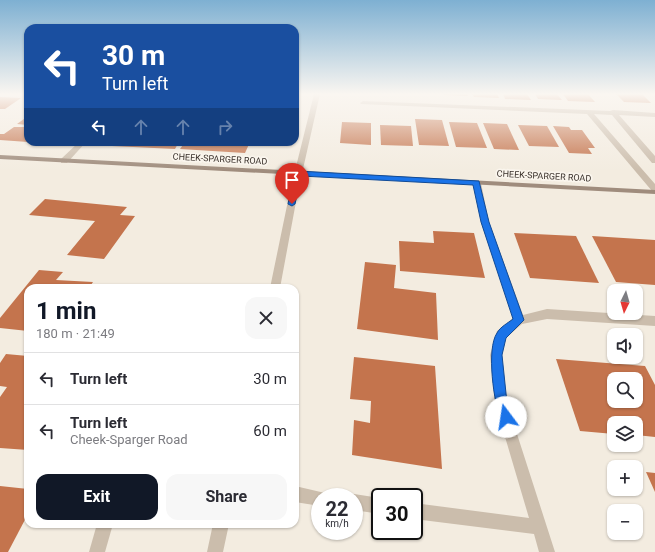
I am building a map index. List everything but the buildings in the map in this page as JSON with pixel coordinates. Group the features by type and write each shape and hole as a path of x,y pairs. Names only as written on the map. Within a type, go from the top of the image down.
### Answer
{"main road":[{"name":"CHEEK-SPARGER ROAD","path":"0,157 476,183 655,190"}],"street":[{"path":"276,284 298,173 311,120"},
{"path":"596,120 655,190"},
{"path":"620,120 655,161"},
{"path":"64,161 79,146"},
{"path":"476,183 485,222 518,320"},
{"path":"547,552 501,403 496,355 501,335 518,320 547,314 655,321"},
{"path":"299,495 311,497"},
{"path":"423,512 539,527"},
{"path":"97,552 105,528"},
{"path":"214,552 220,528"}],"route":[{"path":"292,204 298,173 476,183 485,222 518,320 501,335 496,355 501,403 506,417"}]}
